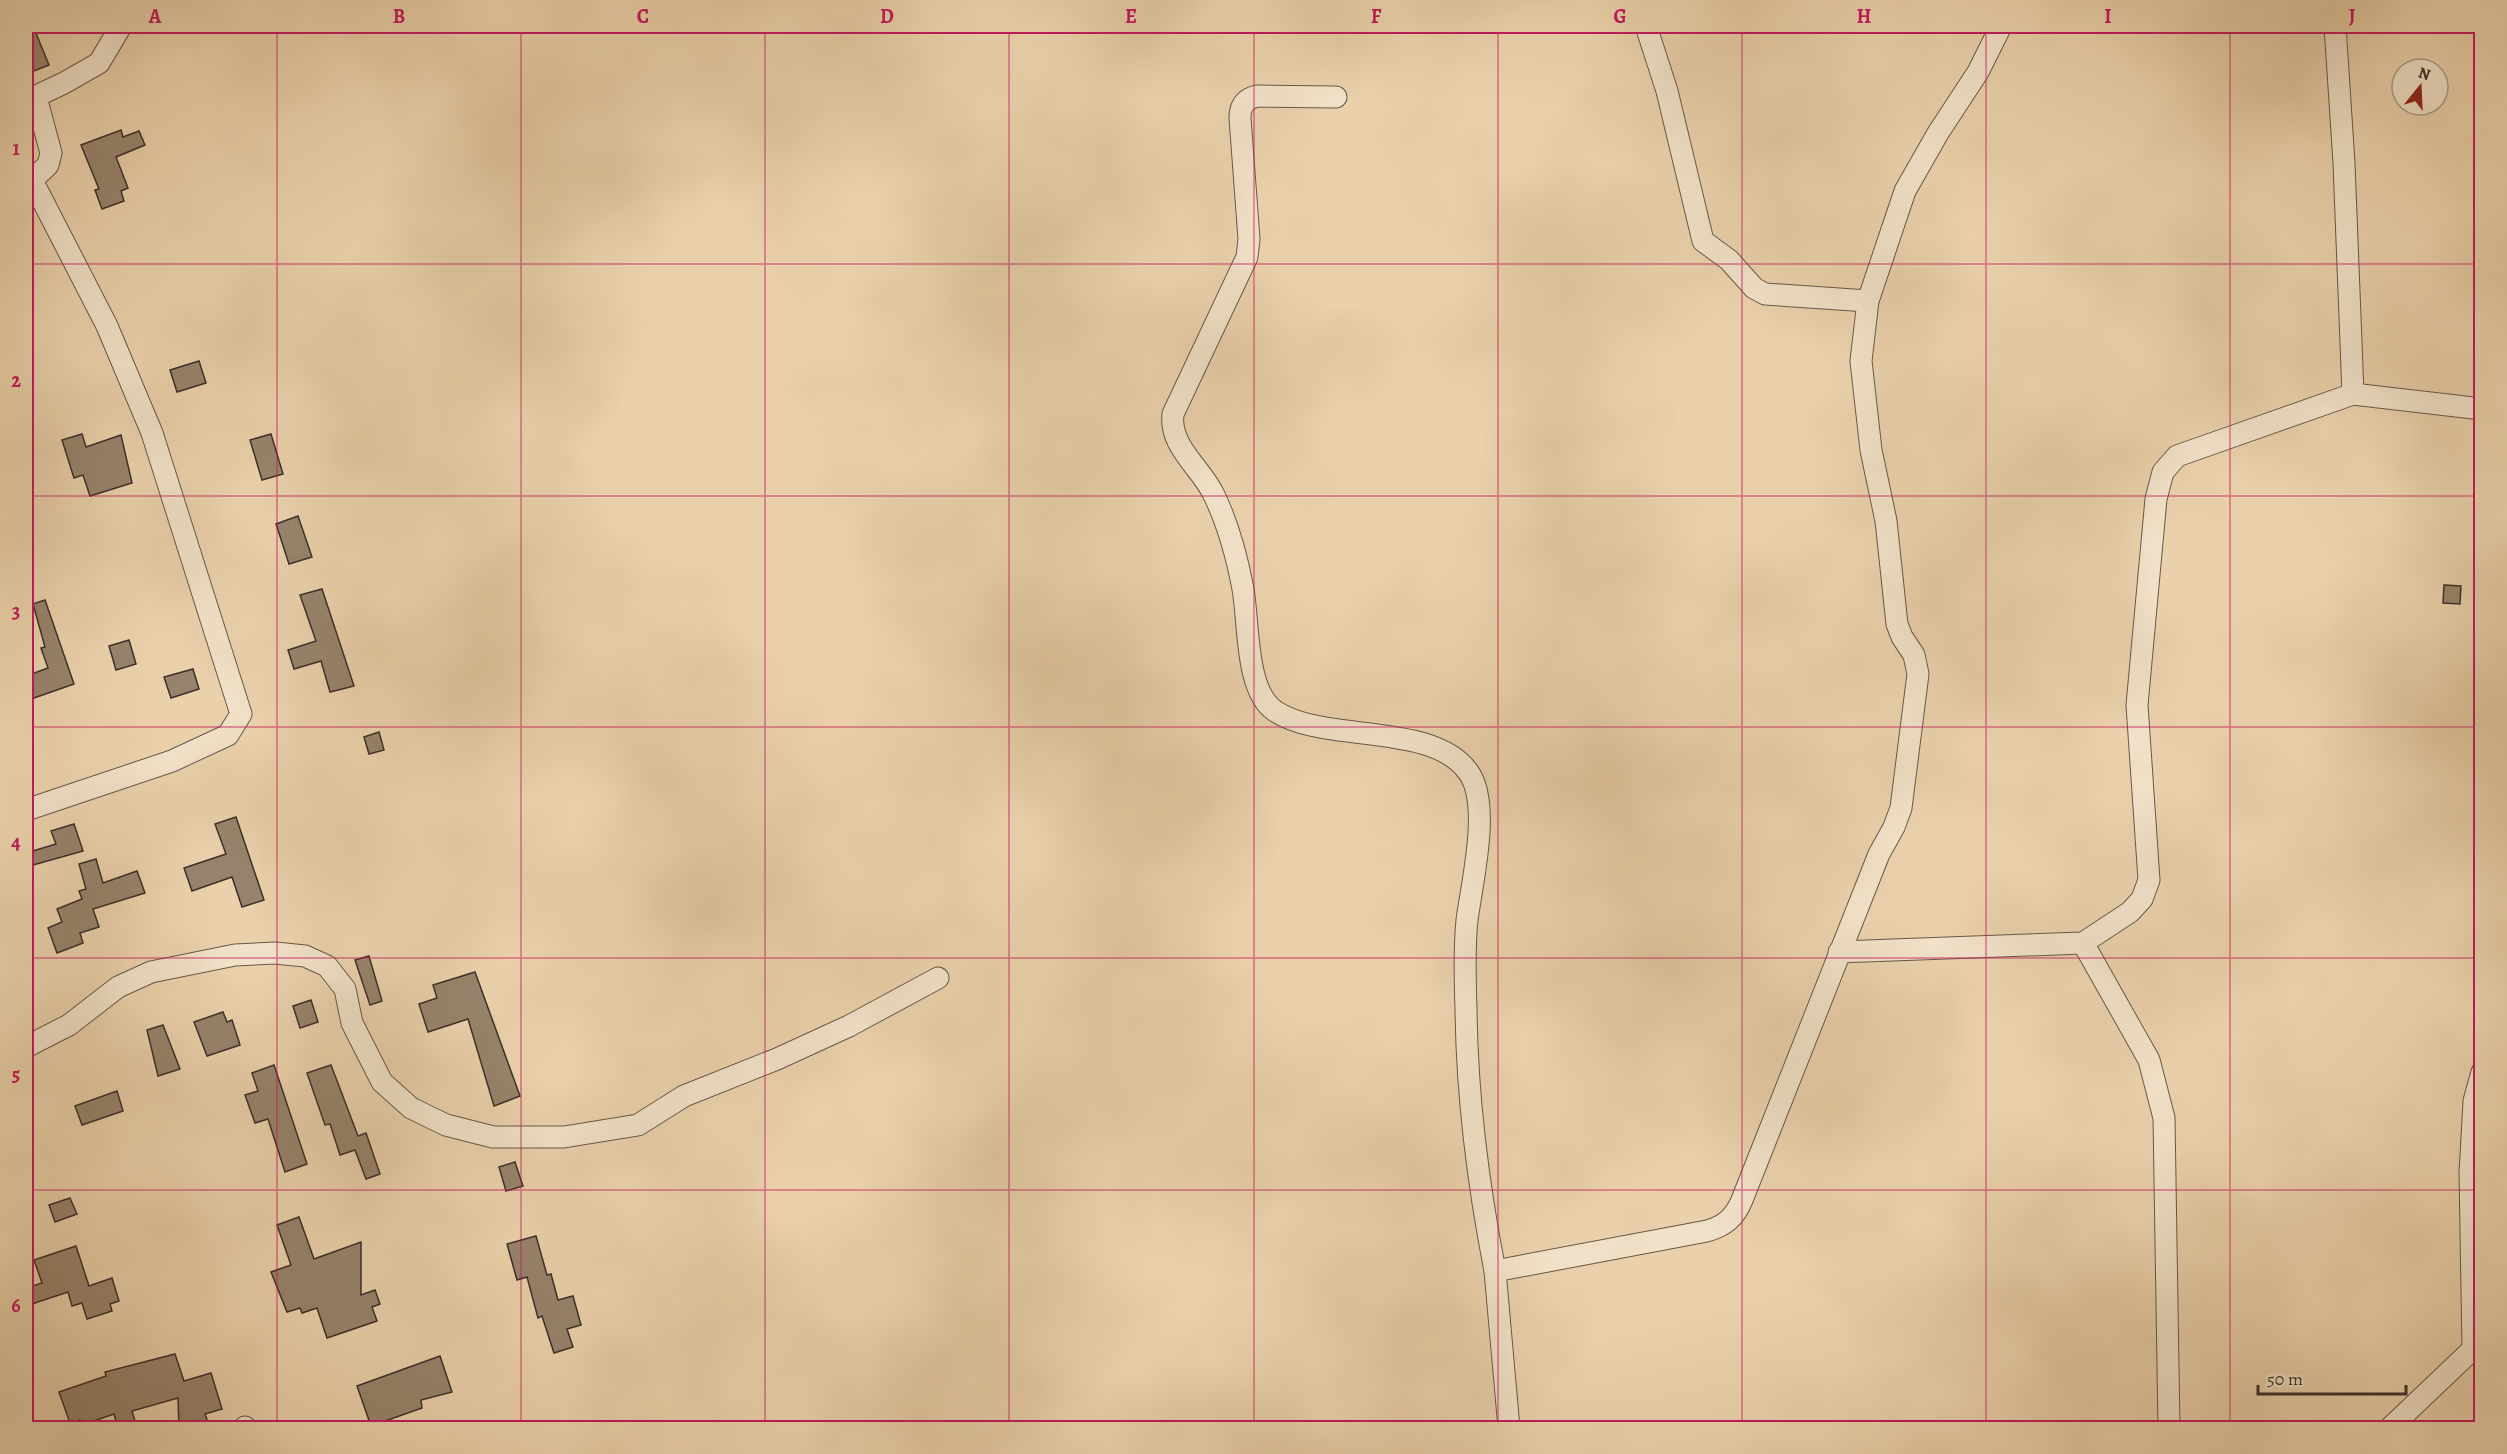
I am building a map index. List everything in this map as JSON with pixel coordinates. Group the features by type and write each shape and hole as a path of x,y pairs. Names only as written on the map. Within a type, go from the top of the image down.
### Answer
{"street":[{"path":"26,810 172,761 228,735 241,714 152,433 107,326 32,180 48,165 51,153 31,99 99,63 121,26"},
{"path":"1646,26 1667,91 1703,241 1729,260 1754,288 1765,294 1868,301"},
{"path":"1495,1271 1707,1231 1726,1223 1739,1208 1839,952 1879,854 1894,827 1901,808 1918,665 1902,638 1897,624 1886,521 1871,450 1861,361 1868,301 1905,191 1938,133 1978,72 2001,26"},
{"path":"2335,26 2344,163 2353,394"},
{"path":"1336,97 1257,96 1245,101 1242,106 1240,118 1249,239 1247,257 1173,414 1174,434 1212,491 1220,508 1239,570 1248,639 1260,694 1274,710 1297,722 1437,748 1456,759 1470,773 1480,799 1480,824 1467,924 1466,1044 1476,1158 1495,1271 1509,1428"},
{"path":"1839,952 2083,943 2130,912 2142,899 2149,880 2137,705 2156,499 2163,472 2177,456 2353,394 2481,409"},
{"path":"2083,943 2149,1060 2164,1118 2169,1428"},
{"path":"26,1047 69,1025 118,987 151,972 235,955 275,953 305,956 327,966 345,988 352,1023 382,1082 411,1108 446,1125 493,1137 564,1137 638,1125 684,1096 767,1063 838,1031 938,978"},
{"path":"2390,1428 2477,1343 2470,1173 2474,1101 2481,1072"}],"building":[{"path":"26,26 33,26 49,65 26,74"},
{"path":"121,130 123,137 139,131 145,145 116,157 128,188 121,191 124,201 102,209 95,190 99,189 81,145"},
{"path":"199,361 206,383 177,392 170,370"},
{"path":"82,434 86,447 121,435 132,483 90,496 83,475 74,478 62,440"},
{"path":"271,434 283,474 262,480 250,440"},
{"path":"298,516 312,557 289,564 276,524"},
{"path":"2444,585 2461,586 2460,604 2443,603"},
{"path":"322,589 354,686 330,692 321,661 294,669 288,650 316,641 300,595"},
{"path":"45,600 74,684 31,699 26,685 26,676 48,668 41,648 45,647 33,604"},
{"path":"129,640 136,664 116,670 109,646"},
{"path":"193,669 199,689 171,698 164,677"},
{"path":"379,732 384,750 369,754 364,737"},
{"path":"236,817 264,900 242,907 232,877 192,891 184,868 226,854 215,824"},
{"path":"74,824 83,851 26,867 26,853 56,844 51,831"},
{"path":"96,859 103,883 137,871 145,893 93,909 99,927 80,933 83,943 57,953 48,928 62,922 57,909 82,899 79,891 86,889 79,864"},
{"path":"369,956 382,1001 370,1005 355,960"},
{"path":"475,972 520,1096 494,1106 468,1019 428,1032 419,1004 437,998 433,985"},
{"path":"311,1000 318,1022 300,1028 293,1006"},
{"path":"223,1012 227,1022 232,1020 240,1045 207,1056 194,1022"},
{"path":"163,1025 180,1069 158,1076 147,1030"},
{"path":"274,1065 307,1164 285,1172 268,1119 255,1123 245,1095 258,1091 252,1073"},
{"path":"331,1065 358,1136 366,1133 380,1174 366,1179 355,1150 340,1155 330,1124 325,1125 307,1073"},
{"path":"117,1091 123,1111 82,1125 75,1106"},
{"path":"515,1162 523,1186 506,1191 499,1167"},
{"path":"70,1198 77,1214 55,1222 49,1205"},
{"path":"299,1217 314,1259 361,1242 361,1295 375,1290 380,1304 372,1307 377,1321 327,1338 317,1308 302,1313 300,1308 287,1312 271,1272 291,1265 277,1225"},
{"path":"536,1236 547,1275 551,1274 558,1300 573,1296 581,1325 567,1329 573,1347 554,1353 542,1316 538,1318 527,1277 517,1280 507,1244"},
{"path":"76,1246 89,1286 112,1278 119,1301 110,1304 112,1311 87,1319 82,1303 72,1306 68,1292 26,1306 26,1288 42,1283 34,1260"},
{"path":"175,1354 184,1381 211,1373 222,1409 205,1414 210,1428 179,1428 178,1398 132,1411 137,1428 118,1428 114,1414 82,1425 80,1420 70,1423 59,1392 106,1376 105,1372"},
{"path":"440,1356 452,1392 421,1400 422,1408 371,1426 357,1386"}]}
